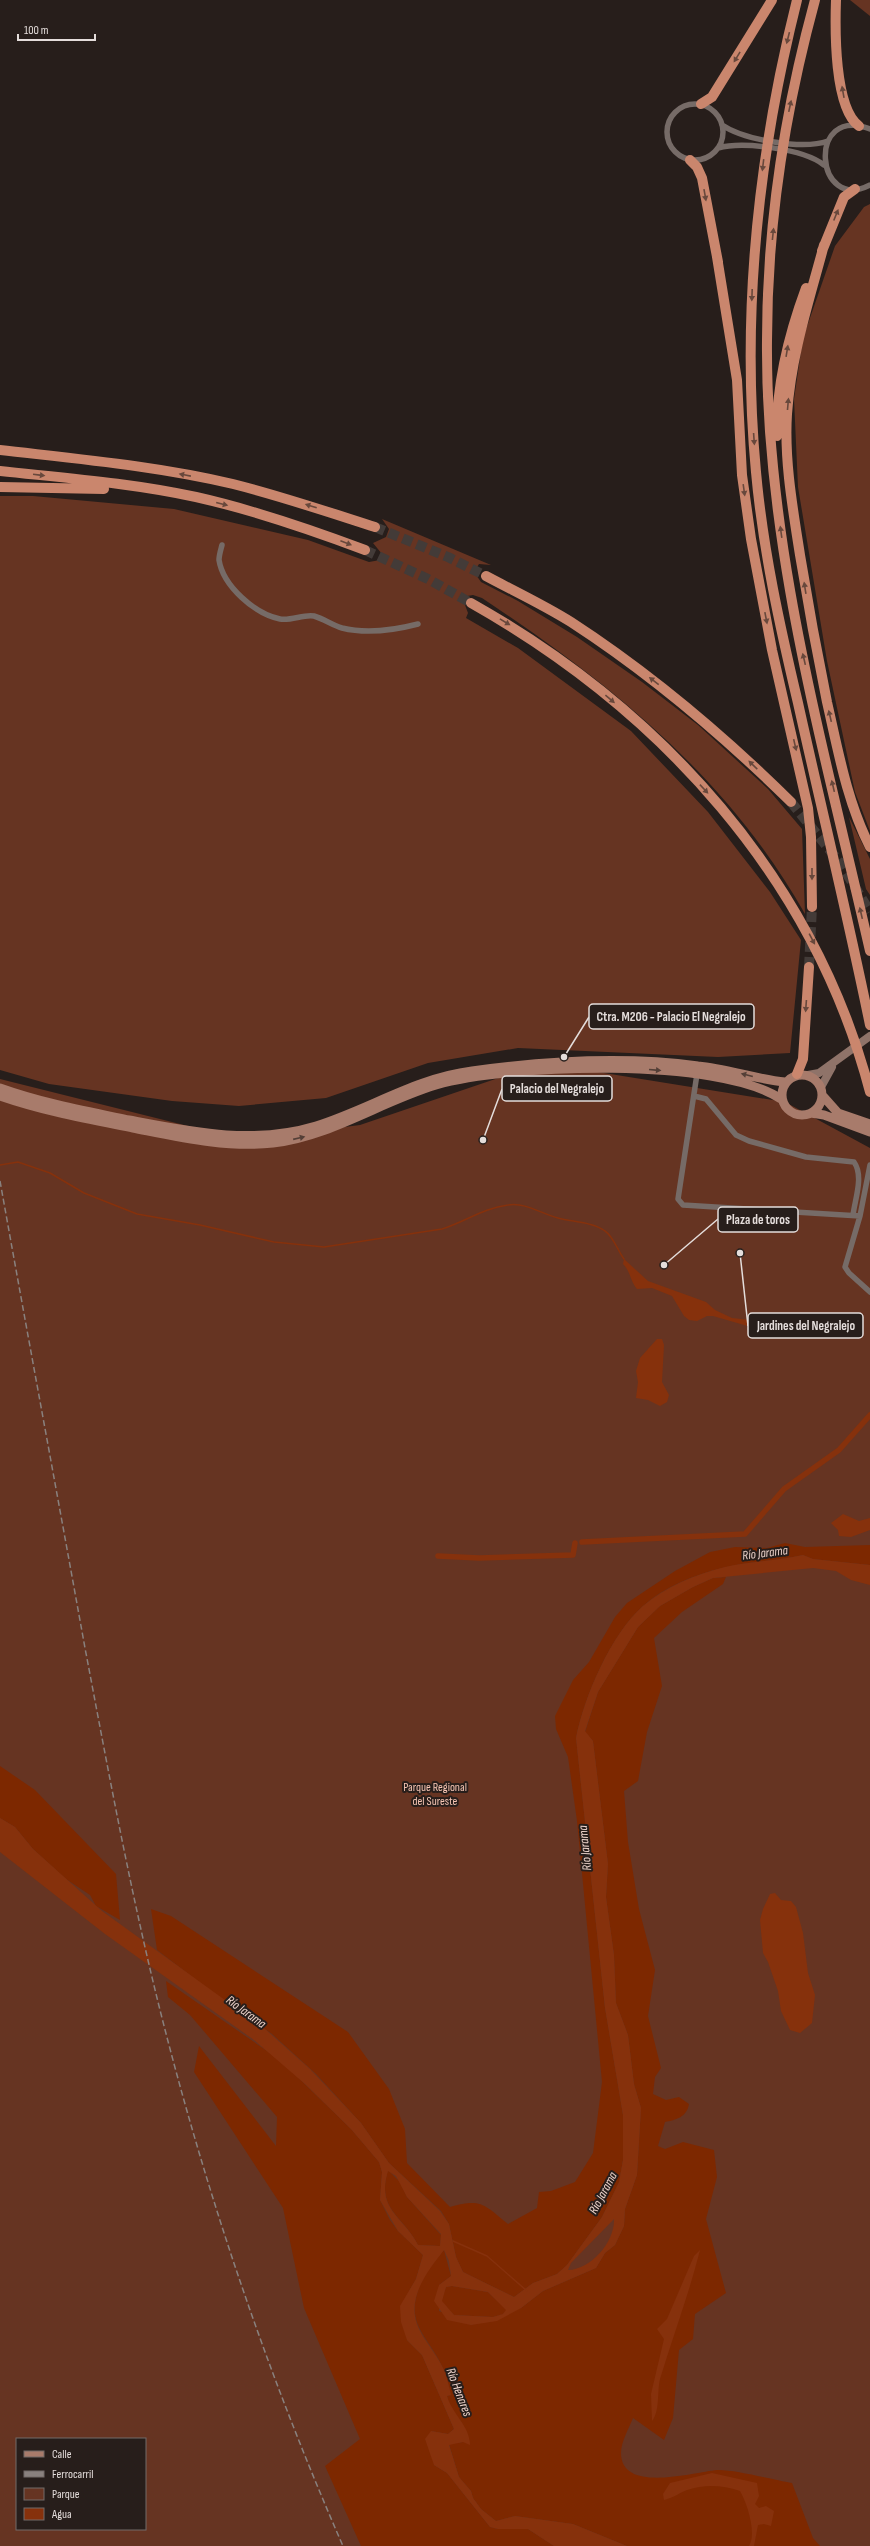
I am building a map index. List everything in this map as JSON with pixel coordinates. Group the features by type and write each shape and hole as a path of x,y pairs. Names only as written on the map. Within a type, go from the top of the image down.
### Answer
{"highway":[{"path":"701,104 712,97 772,0"},
{"path":"797,0 770,119 758,208 751,341 752,417 756,472 773,589 870,1025"},
{"path":"815,0 787,120 769,273 767,341 774,473 783,542 801,644 870,951"},
{"path":"836,0 836,42 842,91 846,110 859,126"},
{"path":"690,160 698,167 702,178 746,402 752,417"},
{"path":"774,473 778,456 777,415 788,342 805,290 844,198 855,189"},
{"path":"824,245 797,344 790,379 787,416 789,472 795,525 814,644 838,752 854,809 870,847"},
{"path":"717,257 737,380 742,474 750,538 772,650 808,808 811,837 812,907"},
{"path":"0,450 113,463 232,484 288,498 375,527"},
{"path":"0,471 104,482 195,497 286,522 365,550"},
{"path":"0,487 82,488 195,497"},
{"path":"486,576 570,622 648,676 719,733 791,802"},
{"path":"472,603 513,627 591,683 633,718 705,790 741,830 784,892 822,958 842,1007 870,1092"},
{"path":"803,1074 809,967"}],"main road":[{"path":"0,1088 43,1102 198,1133 259,1137 318,1125 421,1083 474,1070 565,1063 644,1062 698,1066 785,1082 803,1074 816,1080 838,1113 870,1130"},
{"path":"0,1096 48,1110 181,1137 216,1143 259,1144 313,1135 434,1086 476,1077 611,1068 697,1074 758,1088 781,1099"},
{"path":"785,1082 782,1089 781,1099 786,1108 792,1113 801,1115 812,1113 870,1130"},
{"path":"812,1113 818,1107 822,1091"}],"street":[{"path":"693,104 701,104 715,111 722,125 722,141 718,148 706,158 690,160 682,157 670,145 667,129 669,121 679,108 693,104"},
{"path":"722,125 740,134 812,145 828,141"},
{"path":"870,130 859,126 841,129 828,141 824,152 824,165 827,172 839,184 855,189 870,185"},
{"path":"718,148 739,144 811,156 824,165"},
{"path":"222,544 219,559 226,577 236,591 264,613 280,619 297,619 312,616 343,628 386,630 418,624"},
{"path":"803,1074 819,1073 851,1048 870,1036"},
{"path":"822,1091 835,1062"},
{"path":"697,1074 678,1199 682,1205 860,1216"},
{"path":"694,1096 706,1099 736,1134 750,1141 806,1157 854,1162 858,1168 859,1180 853,1215"},
{"path":"870,1165 860,1216 845,1267 849,1273 870,1292"}],"green space":[{"path":"850,0 870,0 870,16"},
{"path":"870,204 870,831 855,792 827,661 798,487 794,399 803,338 835,246 864,207"},
{"path":"0,496 33,496 174,509 308,540 369,562 380,560 382,554 373,543 386,537 389,529 382,519 491,565 479,564 474,572 481,582 518,601 577,637 642,682 698,725 768,789 802,829 805,914 774,864 740,818 703,776 663,736 576,664 530,631 482,598 473,595 462,597 468,613 466,618 518,648 631,731 708,812 770,892 801,940 790,1053 718,1057 518,1048 428,1063 326,1098 239,1106 172,1101 49,1084 0,1070"},
{"path":"849,817 870,859 870,895 866,889"},
{"name":"Parque Regional del Sureste","path":"542,1063 785,1102 870,1148 870,2546 0,2546 0,1079 244,1140 360,1125"}],"shaded area":[{"path":"785,1543 805,1547 870,1545 870,1565 813,1559 803,1555 732,1566 701,1574 680,1582 651,1599 631,1618 620,1633 600,1667 585,1704 576,1738 605,2008 623,2115 623,2160 619,2182 602,2217 567,2265 557,2274 533,2283 514,2297 463,2272 456,2257 449,2224 441,2211 389,2163 361,2123 316,2074 272,2034 220,1998 157,1950 151,1909 171,1916 348,2032 389,2089 405,2129 407,2163 450,2207 461,2204 476,2203 488,2208 508,2224 537,2208 539,2192 551,2191 575,2182 593,2153 602,2082 577,1821 568,1757 556,1729 555,1716 573,1680 589,1662 615,1617 627,1603 675,1571 710,1552 735,1547 767,1548"},
{"path":"726,1577 723,1584 682,1612 654,1638 662,1686 647,1732 638,1781 624,1791 628,1842 639,1909 655,1970 648,2016 661,2068 655,2077 653,2094 666,2100 679,2097 689,2104 683,2115 677,2119 665,2122 658,2146 665,2149 683,2142 714,2150 717,2177 706,2219 726,2293 695,2314 693,2339 679,2350 673,2418 664,2440 633,2418 624,2440 621,2453 624,2466 633,2473 645,2477 660,2478 724,2470 792,2483 813,2538 820,2546 627,2546 573,2524 515,2516 496,2521 481,2509 473,2498 471,2491 459,2477 449,2444 463,2442 462,2423 450,2407 447,2396 451,2395 446,2374 416,2320 416,2299 425,2275 444,2250 451,2276 439,2285 439,2311 471,2325 521,2308 543,2291 596,2268 605,2253 615,2245 624,2226 625,2209 637,2175 641,2108 634,2084 628,2035 616,2003 614,1955 606,1897 608,1864 593,1741 585,1732 598,1692 638,1627 660,1606 693,1587 713,1578"},
{"path":"0,1766 35,1790 116,1874 120,1920 96,1906 90,1895 66,1879 33,1849 15,1827 0,1818"},
{"path":"166,1981 280,2060 351,2129 379,2162 382,2172 380,2200 390,2220 398,2231 423,2255 416,2279 409,2291 407,2340 422,2355 454,2429 448,2434 431,2431 434,2465 447,2473 490,2527 498,2529 528,2529 554,2546 361,2546 325,2466 360,2439 304,2308 283,2208 194,2072 199,2046 276,2146 277,2117 190,2015 168,1997"},
{"path":"388,2170 400,2182 407,2197 441,2235 440,2246 418,2245 393,2211 388,2203 386,2194 385,2183"},
{"path":"452,2286 488,2292 507,2310 503,2314 493,2317 454,2315 441,2301 446,2287"}],"water":[{"path":"624,1259 648,1281 706,1302 715,1310 732,1318 759,1321 775,1313 781,1320 790,1320 791,1325 758,1329 713,1316 707,1316 697,1321 689,1320 684,1316 672,1296 652,1288 637,1289 628,1270 623,1264"},
{"path":"657,1339 662,1339 664,1345 662,1382 669,1395 667,1402 660,1406 648,1400 636,1398 638,1382 636,1371 640,1358"},
{"path":"843,1514 859,1521 870,1518 870,1530 851,1537 839,1536 838,1530 831,1523"},
{"path":"803,1555 813,1559 870,1565 870,1585 851,1580 836,1571 813,1568 713,1578 693,1587 660,1606 638,1627 598,1692 585,1731 593,1741 608,1864 606,1897 614,1955 616,2003 628,2035 634,2084 641,2108 637,2175 625,2209 624,2226 615,2245 605,2253 596,2268 543,2291 521,2308 497,2321 471,2325 447,2320 434,2301 439,2285 451,2276 449,2261 444,2250 424,2277 416,2297 414,2308 415,2318 419,2329 443,2368 451,2395 447,2396 449,2402 464,2426 469,2438 470,2445 463,2442 449,2445 459,2477 471,2491 473,2498 481,2509 496,2521 515,2516 573,2524 627,2546 554,2546 528,2529 498,2529 490,2527 447,2473 434,2465 425,2439 431,2431 448,2434 454,2429 422,2355 407,2340 401,2322 400,2306 416,2279 423,2255 398,2231 380,2200 382,2172 379,2162 351,2129 305,2084 254,2040 105,1934 0,1852 0,1818 15,1827 33,1849 102,1911 265,2029 310,2069 361,2123 389,2163 440,2211 449,2224 456,2257 463,2272 514,2297 533,2283 557,2274 567,2265 602,2217 619,2182 623,2160 623,2115 605,2008 576,1738 585,1704 600,1667 620,1633 631,1618 652,1599 681,1582 714,1570 744,1563","holes":["388,2171 396,2176 407,2197 441,2234 440,2246 418,2245 412,2235 393,2212 388,2204 386,2195 385,2184","614,2219 611,2236 600,2252 585,2265 568,2270 571,2263","452,2286 488,2292 506,2310 503,2314 493,2317 454,2315 442,2301 446,2287"]},
{"path":"775,1893 781,1900 791,1901 796,1907 803,1933 808,1973 815,1995 812,2023 800,2033 790,2030 781,2011 778,1991 768,1962 763,1953 760,1920 770,1894"},
{"path":"700,2250 660,2379 657,2407 655,2417 652,2421 651,2394 664,2339 657,2329 667,2319 694,2256"},
{"path":"712,2473 757,2483 759,2496 755,2504 759,2508 766,2506 774,2511 771,2526 764,2524 758,2525 754,2546 749,2546 752,2526 748,2510 740,2491 727,2487 707,2486 687,2490 664,2500 663,2494 670,2483"}],"waterway":[{"path":"0,1165 18,1162 50,1173 84,1193 137,1214 200,1225 274,1242 324,1247 442,1229 490,1209 508,1205 521,1205 558,1218 589,1224 600,1228 608,1233 624,1259"},
{"path":"582,1542 745,1534 784,1489 839,1450 870,1415"},
{"path":"438,1556 479,1558 573,1555 575,1543"},
{"name":"Río Jarama","path":"453,2241 487,2256 527,2291"}],"tunnel":[{"path":"375,527 448,557 486,576"},
{"path":"365,550 428,579 471,603"},
{"path":"791,802 841,864 870,912"},
{"path":"809,967 812,907"}],"railway":[{"path":"0,1181 111,1784 129,1875 160,2010 197,2147 240,2282 289,2415 343,2546"}],"place":[{"name":"Ctra. M206 - Palacio El Negralejo","path":"564,1057"},
{"name":"Palacio del Negralejo","path":"483,1140"},
{"name":"Jardines del Negralejo","path":"740,1253"},
{"name":"Plaza de toros","path":"664,1265"}],"water label":[{"name":"Río Henares","path":"459,2392"}]}
